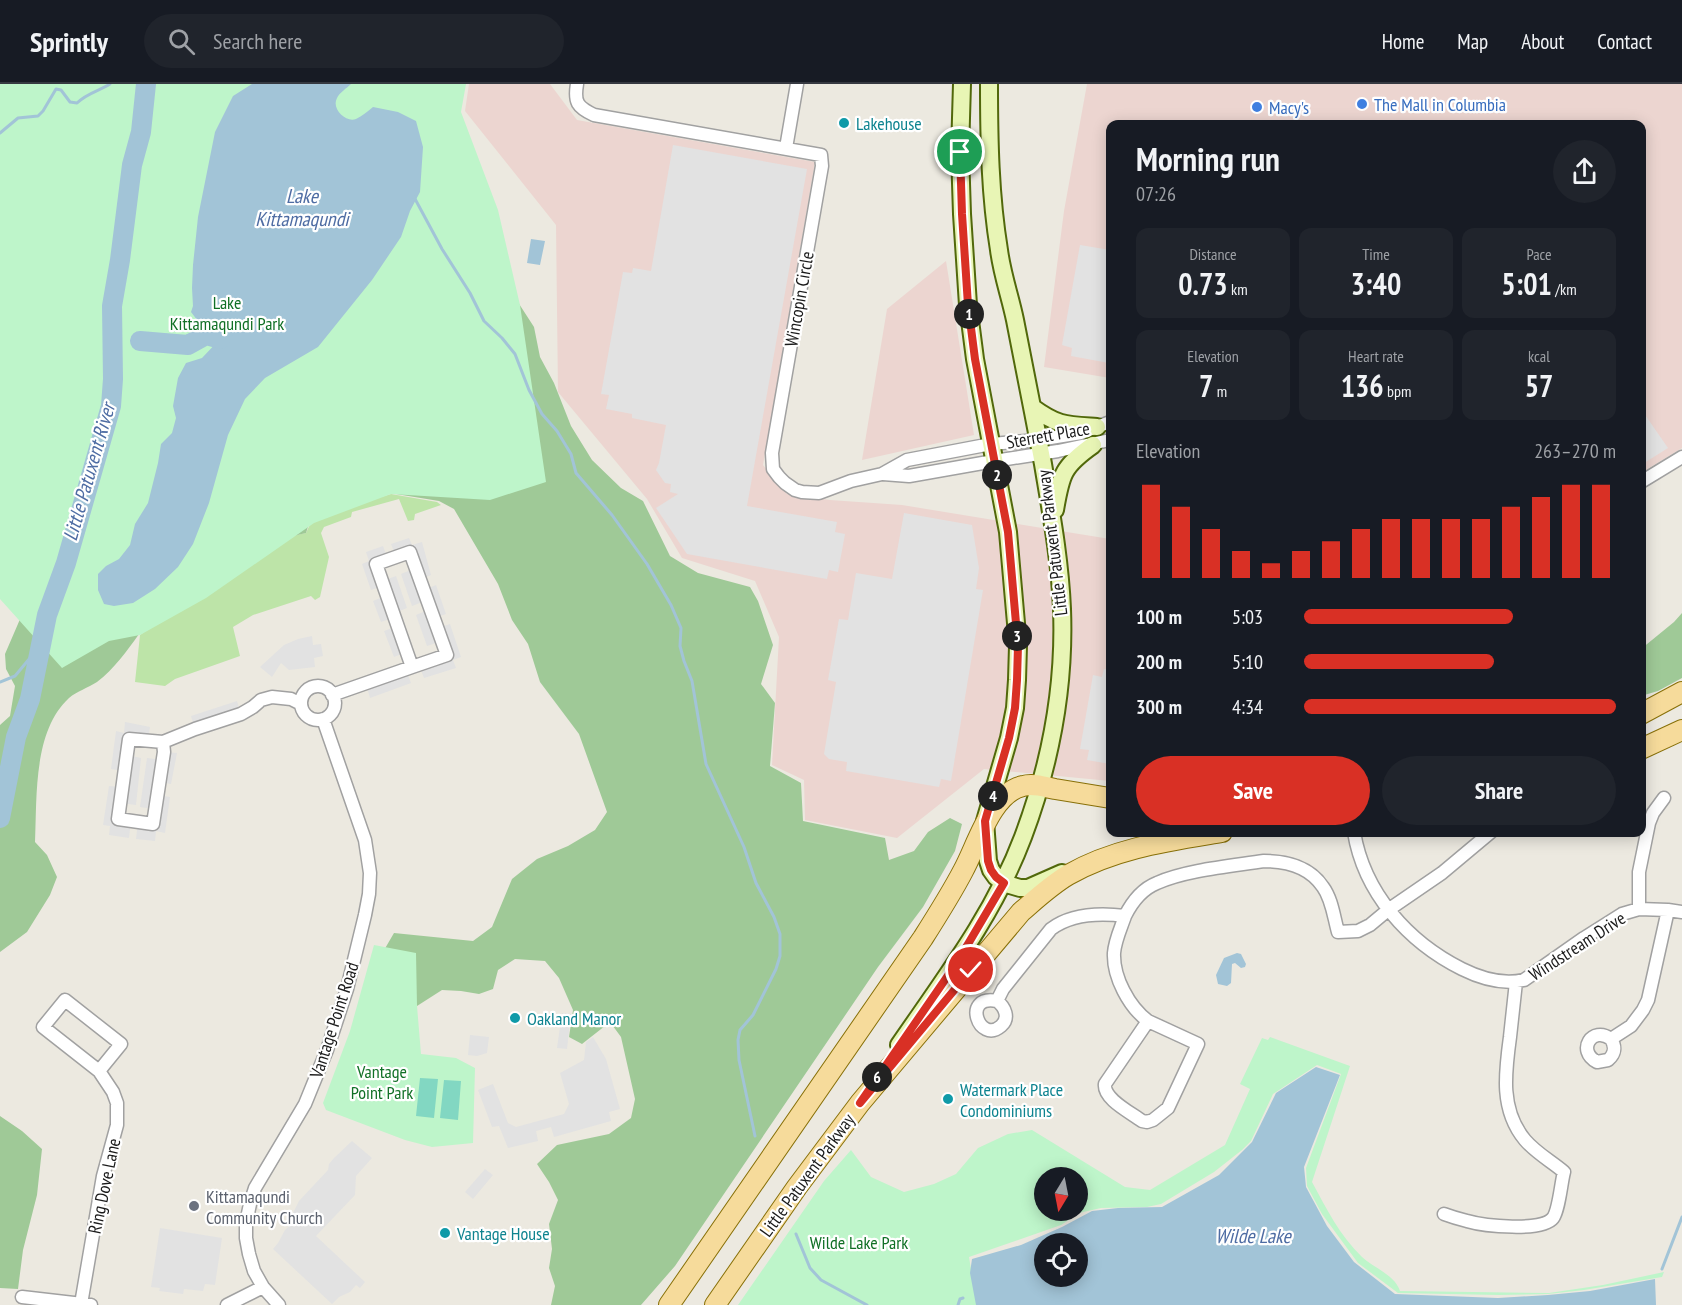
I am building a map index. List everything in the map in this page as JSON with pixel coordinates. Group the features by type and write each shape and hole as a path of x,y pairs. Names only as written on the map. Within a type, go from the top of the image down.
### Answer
{"main road":[{"path":"669,1305 947,901 968,862 985,821 1009,738 1015,708 1018,669 1016,614 1008,532 992,453 968,305 960,152 962,84"},
{"name":"Little Patuxent Parkway","path":"715,1305 797,1186 860,1103 958,961 1004,883 1041,786 1056,711 1062,609 1053,522 1040,447 999,252 989,152 989,84"},
{"path":"1032,407 1057,423 1104,424"},
{"path":"1053,522 1058,488 1065,470 1093,445"},
{"path":"1646,711 1682,692"},
{"path":"1646,747 1682,730"},
{"path":"1106,797 1041,786 1022,786 1015,789 1000,802 985,821 988,861 991,870 996,877 1012,887 1028,888 1064,872 1127,850 1196,837"},
{"path":"860,1103 1021,912 1066,876 1089,864"}],"street":[{"name":"Wincopin Circle","path":"577,84 575,98 578,105 594,115 821,155 822,166 772,453 773,469 778,477"},
{"path":"786,148 797,84"},
{"name":"Sterrett Place","path":"1040,447 1104,424"},
{"name":"Sterrett Place","path":"778,477 795,490 819,493 851,481 882,474 909,476 992,453 1040,447 1093,445 1106,441"},
{"path":"1646,479 1682,457"},
{"path":"332,695 447,655 410,552 376,564 412,667"},
{"path":"313,687 321,687 332,695 335,704 330,715 315,720 303,712 302,697 306,691 313,687"},
{"path":"163,742 164,752 153,824 118,819 129,739 163,742 241,714 261,700 272,696 291,699 301,704"},
{"name":"Vantage Point Road","path":"279,1305 263,1287 254,1271 246,1238 250,1204 255,1188 305,1104 327,1050 349,980 369,894 370,873 365,840 323,719"},
{"path":"1639,909 1639,872 1647,832 1653,813 1664,798"},
{"name":"Windstream Drive","path":"1355,837 1367,875 1388,910 1410,934 1438,956 1476,976 1491,980 1516,982 1532,976 1622,914 1639,909 1682,912"},
{"path":"1148,1021 1105,1088 1109,1097 1147,1122 1168,1108 1198,1044 1142,1016 1120,984 1115,967 1114,953 1125,916 1133,901 1156,883 1181,875 1264,861 1290,864 1305,869 1323,886 1338,933 1358,931 1370,925 1442,873 1485,837"},
{"path":"1611,1039 1631,1026 1648,1000 1668,910"},
{"path":"998,1001 1003,989 1051,929 1061,922 1105,914 1125,916"},
{"path":"1444,1214 1485,1225 1536,1226 1552,1219 1557,1208 1564,1172 1541,1156 1523,1138 1516,1126 1505,1089 1516,982"},
{"name":"Ring Dove Lane","path":"86,1304 103,1176 117,1125 117,1102 99,1071 43,1026 65,1000 121,1044 99,1071"},
{"path":"227,1305 263,1287"},
{"path":"22,1297 86,1304"}],"shaded area":[{"path":"469,84 550,84 577,120 815,162 763,465 787,494 830,500 902,505 1106,538 1106,781 984,769 897,838 805,820 804,780 772,765 779,637 755,581 682,558 647,499 558,392 556,225 465,111"},
{"path":"1087,84 1682,84 1682,448 1646,470 1646,120 1106,120 1106,377 1044,367 1064,211"},
{"path":"673,145 807,169 747,506 837,522 835,532 845,534 838,572 829,570 827,579 687,554 656,508 678,494 670,492 671,484 665,483 656,470 666,425 632,418 632,414 606,409 609,395 601,394 623,272 632,273 633,268 651,271"},
{"path":"1080,245 1106,249 1106,362 1071,356 1072,348 1062,345"},
{"path":"946,261 974,435 862,460 887,309"},
{"path":"1646,416 1668,448 1646,462"},
{"path":"904,513 972,525 979,568 976,589 983,590 951,781 941,779 939,787 846,771 847,762 829,759 824,754 836,682 828,680 839,619 848,620 856,573 892,579"},
{"path":"409,538 412,545 422,542 431,575 421,579 424,590 436,585 446,614 434,618 438,628 450,624 461,657 453,660 456,668 424,678 419,665 447,655 442,641 427,646 416,615 430,609 427,600 412,606 401,574 416,568 410,552 396,557 391,544"},
{"path":"383,546 388,560 376,564 382,581 396,576 407,608 394,613 395,617 381,622 373,601 387,595 383,586 371,590 362,564 369,561 366,552"},
{"path":"398,626 407,652 394,657 384,631"},
{"path":"312,636 313,645 321,644 323,656 314,658 315,667 289,670 281,663 272,677 260,667 284,645"},
{"path":"406,669 411,683 370,698 366,684"},
{"path":"1104,669 1106,669 1106,763 1087,760 1089,750 1080,749 1093,675 1102,677"},
{"path":"237,701 241,714 195,729 191,716"},
{"path":"125,722 150,727 148,740 129,739 127,755 141,758 136,805 120,803 119,819 131,821 129,838 109,835 110,826 103,825 109,786 122,787 124,771 111,769 116,731 124,733"},
{"path":"164,752 177,753 171,784 160,782 157,795 170,797 165,833 156,831 155,841 136,839 138,822 153,824 155,809 140,807 147,758 162,760"},
{"path":"562,1013 571,1014 567,1049 557,1048"},
{"path":"470,1035 489,1037 487,1053 477,1056 468,1055"},
{"path":"593,1037 606,1059 620,1109 609,1112 611,1121 554,1137 551,1127 536,1131 538,1141 508,1148 499,1126 492,1127 478,1090 493,1084 508,1123 516,1127 564,1114 569,1104 560,1073 584,1060 586,1042"},
{"path":"352,1141 372,1158 356,1176 355,1195 316,1236 365,1282 360,1288 356,1285 332,1304 273,1249 291,1224 287,1220 299,1201 328,1170 334,1158"},
{"path":"485,1169 493,1175 473,1199 465,1192"},
{"path":"160,1228 222,1238 215,1285 205,1284 203,1291 184,1289 183,1294 159,1291 160,1288 151,1287"}],"green space":[{"name":"Lake Kittamaqundi Park","path":"0,84 466,84 461,112 498,210 520,305 546,482 490,500 391,494 314,523 206,598 140,635 109,641 62,668 0,599"},
{"path":"505,282 534,327 540,357 554,383 571,426 592,460 621,488 643,501 670,556 698,573 750,587 758,601 773,645 761,684 775,703 770,766 801,783 803,821 885,838 889,860 914,851 928,832 950,818 962,824 955,851 923,907 878,967 675,1266 641,1305 551,1305 555,1286 549,1268 552,1249 549,1224 558,1200 537,1164 557,1145 609,1134 631,1118 635,1099 621,1037 610,1022 582,1044 569,1037 573,1010 559,978 545,961 515,959 498,970 493,989 479,994 442,990 417,1006 380,957 394,933 473,941 492,927 512,879 537,859 568,846 595,830 607,812 579,734 540,682 528,644 512,620 498,584 454,509 439,501 390,493 311,517 306,533 289,537"},
{"path":"391,494 437,502 441,505 415,514 414,520 408,521 399,499 352,512 351,517 324,527 321,533 329,557 320,597 315,600 311,596 253,615 233,627 240,656 175,679 165,686 135,682 140,635 166,617 242,547 306,533 313,518"},
{"path":"30,596 139,634 120,660 103,677 69,698 57,712 49,728 39,766 35,842 47,855 57,877 50,895 27,932 0,952 0,725 10,716 15,686 6,669 5,654"},
{"path":"1682,613 1682,678 1646,695 1646,645"},
{"name":"Vantage Point Park","path":"374,945 416,953 421,1054 456,1058 475,1068 473,1143 432,1147 405,1140 326,1110 323,1103 350,1031"},
{"name":"Wilde Lake Park","path":"1270,1037 1350,1066 1312,1182 1347,1240 1362,1257 1394,1280 1400,1291 1549,1293 1603,1285 1664,1272 1662,1277 1548,1294 1398,1293 1358,1263 1322,1214 1307,1186 1306,1168 1341,1074 1317,1065 1273,1094 1251,1141 1242,1150 1214,1172 1161,1204 1088,1211 1088,1167 1034,1167 1034,1221 1067,1221 969,1257 977,1305 738,1305 824,1181 851,1150 871,1177 904,1192 934,1184 956,1174 978,1148 1008,1134 1032,1130 1125,1187 1150,1190 1225,1145 1250,1089 1240,1084 1262,1038 1268,1040"},
{"path":"420,1078 438,1079 434,1118 416,1116"},
{"path":"444,1080 461,1081 458,1120 440,1118"},
{"path":"0,1116 42,1149 37,1195 23,1250 18,1289 0,1288"}],"water":[{"name":"Lake Kittamaqundi","path":"252,84 351,84 339,94 336,102 338,111 344,117 356,119 373,107 398,112 416,121 423,147 420,192 410,211 401,237 372,280 318,347 265,378 245,399 228,435 209,503 193,544 178,567 155,589 133,603 114,606 104,604 98,590 98,574 106,566 119,559 130,545 135,524 148,503 161,444 172,433 176,418 173,406 178,378 186,363 202,358 220,339 204,329 191,312 198,217 215,132 233,96"},
{"path":"531,239 545,241 540,265 527,263"},
{"path":"1237,953 1241,954 1246,964 1245,967 1241,968 1235,963 1232,964 1231,983 1227,986 1218,984 1216,975 1224,958"},
{"name":"Wilde Lake","path":"1316,1067 1340,1075 1304,1167 1306,1187 1327,1226 1354,1262 1395,1294 1498,1298 1590,1291 1655,1279 1656,1305 976,1305 970,1273 972,1259 1034,1239 1034,1287 1088,1287 1088,1233 1048,1233 1073,1221 1088,1221 1088,1213 1092,1211 1162,1207 1219,1175 1252,1142 1276,1093"}],"waterway":[{"path":"0,133 18,118 38,116 56,89 61,90 70,102 77,103 110,84"},
{"name":"Little Patuxent River","path":"0,818 16,737 30,699 47,615 66,563 111,406 112,306 132,165 141,132 146,84"},
{"path":"414,197 484,321 515,354 529,390 542,414 557,431 571,454 576,473 612,515 647,564 671,605 681,628 680,646 692,681 706,764 780,934 780,956 776,969 753,1015 740,1030 738,1040 739,1060 755,1136"},
{"path":"140,341 188,345 206,335 220,339 229,315"},
{"path":"0,682 15,676 30,658 37,656"},
{"path":"1662,1269 1682,1217"},
{"path":"796,1234 810,1268 821,1280 867,1305"},
{"path":"958,1305 960,1299 963,1298"}],"place":[{"name":"The Mall in Columbia","path":"1362,104"},
{"name":"Macy's","path":"1257,107"},
{"name":"Lakehouse","path":"844,123"},
{"name":"Oakland Manor","path":"515,1018"},
{"name":"Watermark Place Condominiums","path":"948,1099"},
{"name":"Kittamaqundi Community Church","path":"194,1206"},
{"name":"Vantage House","path":"445,1233"}],"route":[{"path":"960,152 964,267 968,305 975,359 1008,532 1018,646 1015,708 999,776 985,821 988,861 996,877 1004,883 958,961 860,1103 971,970"}]}
